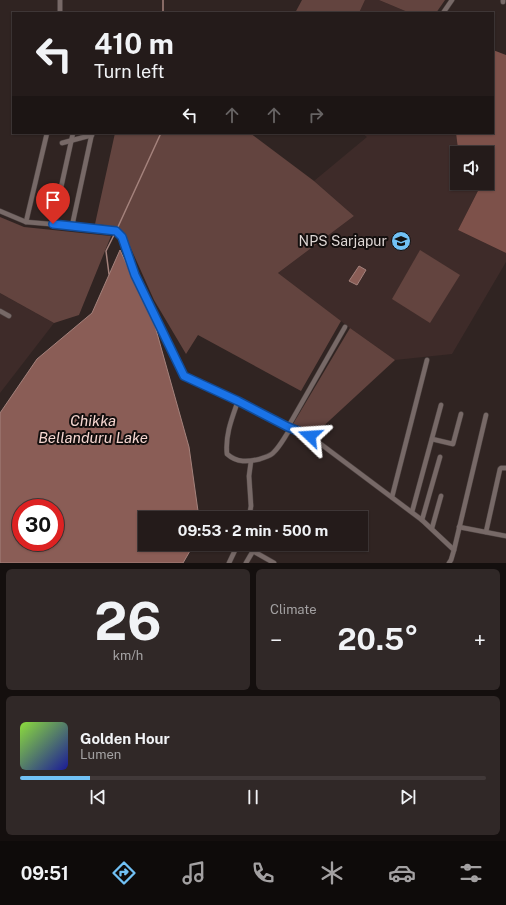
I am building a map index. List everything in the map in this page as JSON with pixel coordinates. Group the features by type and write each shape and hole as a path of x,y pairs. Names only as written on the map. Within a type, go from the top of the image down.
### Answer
{"street":[{"path":"60,0 60,12"},
{"path":"444,12 452,0"},
{"path":"26,222 47,134"},
{"path":"53,224 73,134"},
{"path":"62,143 92,134 72,226"},
{"path":"0,211 26,222 116,231 122,237 135,275 184,376 238,401 289,428 310,436 412,512 432,528 454,550"},
{"path":"0,311 9,316"},
{"path":"238,401 226,443 227,454 233,459 251,461 267,457 274,453 345,327"},
{"path":"392,497 427,360"},
{"path":"412,512 441,405"},
{"path":"432,439 452,444 461,414"},
{"path":"452,562 486,415"},
{"path":"422,520 440,457"},
{"path":"250,511 248,476 251,461"},
{"path":"486,532 500,469 506,468"},
{"path":"432,528 441,496"},
{"path":"459,527 506,536"},
{"path":"229,563 235,551"},
{"path":"246,563 253,551 274,563"}],"shaded area":[{"path":"302,0 365,0 359,12 296,12"},
{"path":"365,0 379,0 408,12 359,12"},
{"path":"379,0 445,0 437,12 408,12"},
{"path":"494,50 506,55 506,253 458,230 478,190 494,190 494,146 458,146 456,134 494,134"},
{"path":"115,134 251,134 314,181 354,216 278,273 341,321 301,391 198,335 186,354 154,300 124,233 104,225 95,224"},
{"name":"NPS Sarjapur","path":"363,134 456,134 458,146 450,146 450,190 478,190 458,230 506,253 506,262 452,354 395,360 278,273 354,216 314,181 367,137"},
{"path":"0,217 24,227 111,236 79,315 54,323 0,293"},
{"path":"420,250 460,275 430,323 392,299"},
{"path":"0,293 54,323 0,393"},
{"path":"350,328 395,360 317,432 293,424"}],"water":[{"name":"Chikka Bellanduru Lake","path":"120,250 155,326 189,447 198,511 138,511 138,551 190,551 183,563 0,563 0,413 37,359 92,313"},
{"path":"359,266 366,270 357,285 349,281"}],"waterway":[{"path":"163,0 163,12"},
{"path":"117,229 161,134"},
{"path":"109,274 106,251 115,233"}],"place":[{"name":"NPS Sarjapur","path":"401,241"}],"route":[{"path":"53,224 116,231 122,237 135,275 184,376 238,401 288,427 310,436"}]}
